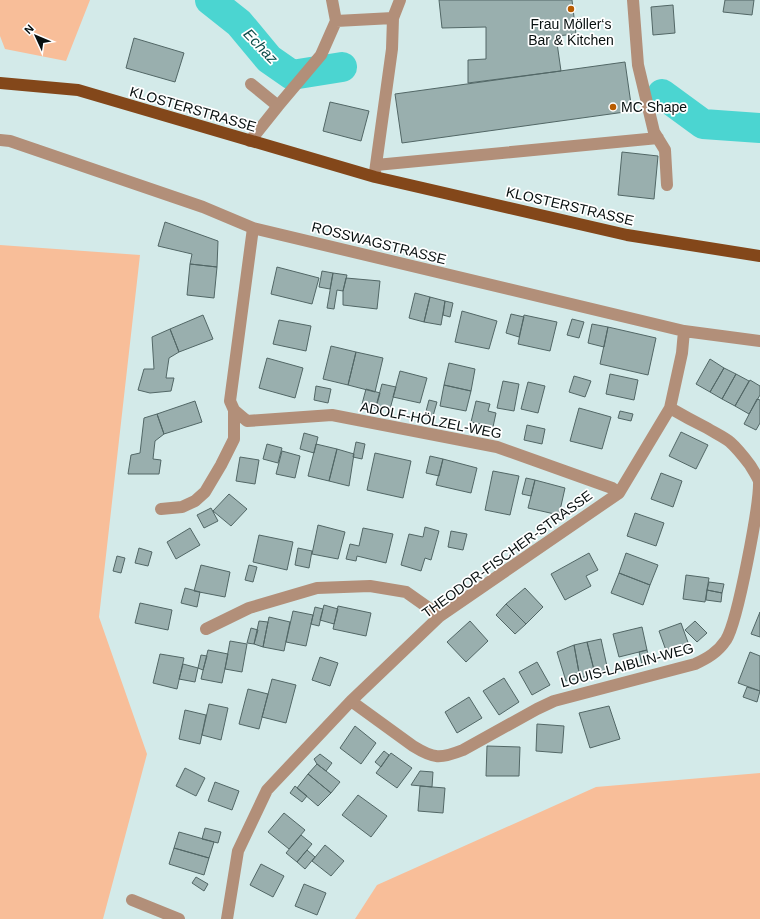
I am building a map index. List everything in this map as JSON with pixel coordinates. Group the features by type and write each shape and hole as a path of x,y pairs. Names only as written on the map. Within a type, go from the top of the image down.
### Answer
{"main road":[{"name":"KLOSTERSTRASSE","path":"0,83 78,90 250,141 375,171 626,235 760,256"}],"street":[{"path":"250,141 321,55 336,20 332,0"},
{"path":"400,0 393,18 392,49 375,171 658,138"},
{"path":"630,6 638,65 654,132 665,150 667,185"},
{"path":"336,20 393,18"},
{"path":"251,84 278,106"},
{"name":"ROSSWAGSTRASSE","path":"0,140 10,141 203,206 252,228 684,331 760,341"},
{"path":"161,509 182,507 196,501 205,492 234,439 234,410 230,401 252,228"},
{"name":"THEODOR-FISCHER-STRASSE","path":"227,919 238,851 267,790 351,701 440,616 619,493 670,408 682,353 684,331"},
{"name":"LOUIS-LAIBLIN-WEG","path":"351,701 423,753 436,757 450,755 463,750 554,701 695,664 708,658 718,650 726,640 731,630 745,578 754,538 760,497 759,481 746,459 729,441 670,408"},
{"name":"ADOLF-HÖLZEL-WEG","path":"234,410 247,421 332,415 497,447 612,488 619,493"},
{"path":"206,629 249,608 317,588 370,586 406,592 440,616"},
{"path":"132,900 179,919"}],"shaded area":[{"path":"0,0 90,0 66,61 5,49 0,36"},
{"path":"0,245 140,255 99,617 147,754 103,919 0,919"},
{"path":"760,773 760,919 355,919 377,885 596,787"}],"building":[{"path":"439,0 572,0 576,34 556,36 561,71 468,83 468,60 486,59 486,27 442,28"},
{"path":"725,0 754,0 752,15 723,12"},
{"path":"673,5 675,33 653,35 651,7"},
{"path":"134,38 184,53 175,82 126,68"},
{"path":"625,62 632,111 402,143 395,94"},
{"path":"330,102 369,111 361,141 323,131"},
{"path":"622,152 658,156 654,199 618,195"},
{"path":"165,222 218,241 217,267 190,264 192,254 158,246"},
{"path":"190,264 217,267 214,298 187,295"},
{"path":"277,267 319,278 312,304 271,294"},
{"path":"322,271 333,273 330,289 319,287"},
{"path":"333,273 347,275 343,291 337,290 334,309 327,308"},
{"path":"346,278 380,281 377,309 343,305 343,291"},
{"path":"415,293 430,297 424,322 409,318"},
{"path":"430,297 445,301 441,325 424,322"},
{"path":"445,301 453,303 450,317 443,315"},
{"path":"462,311 497,321 489,349 455,342"},
{"path":"511,314 524,317 519,337 506,333"},
{"path":"203,315 213,339 179,352 170,329"},
{"path":"524,315 557,322 550,351 518,344"},
{"path":"572,319 584,322 579,338 567,335"},
{"path":"279,320 311,326 306,351 273,344"},
{"path":"592,324 608,327 604,347 588,343"},
{"path":"608,327 656,338 648,375 600,364"},
{"path":"170,329 179,352 169,358 166,378 174,378 171,391 150,393 138,390 144,369 154,369 152,337"},
{"path":"331,346 356,352 348,385 323,379"},
{"path":"356,352 383,358 375,392 348,385"},
{"path":"267,358 303,368 295,398 259,388"},
{"path":"710,359 724,368 710,392 696,384"},
{"path":"449,363 475,369 471,391 444,385"},
{"path":"724,368 736,374 722,399 710,392"},
{"path":"400,371 427,378 420,403 393,397"},
{"path":"610,374 638,380 634,400 606,394"},
{"path":"736,374 749,381 735,406 722,399"},
{"path":"574,376 591,381 585,397 569,392"},
{"path":"750,380 760,386 760,395 749,414 735,406"},
{"path":"503,381 519,384 514,411 497,408"},
{"path":"528,382 545,386 538,413 521,409"},
{"path":"382,384 396,387 390,409 376,406"},
{"path":"444,385 471,391 466,411 440,406"},
{"path":"316,386 331,389 328,403 314,400"},
{"path":"366,389 380,393 376,408 362,404"},
{"path":"757,399 760,400 760,423 756,430 744,424"},
{"path":"429,400 437,402 433,416 425,415"},
{"path":"195,401 202,422 164,434 157,414"},
{"path":"476,401 490,404 488,411 496,413 493,427 471,422"},
{"path":"579,408 611,417 602,449 570,441"},
{"path":"620,411 633,414 631,421 618,418"},
{"path":"157,414 164,434 155,441 153,459 161,460 159,474 128,474 131,455 140,453 144,418"},
{"path":"527,425 545,429 542,444 524,440"},
{"path":"681,432 708,445 696,469 669,456"},
{"path":"304,433 318,437 314,453 300,449"},
{"path":"356,442 365,444 362,459 353,457"},
{"path":"267,444 282,448 278,463 263,459"},
{"path":"316,444 337,449 329,481 308,476"},
{"path":"337,449 354,454 349,486 329,481"},
{"path":"282,451 300,456 295,478 276,474"},
{"path":"375,453 411,461 403,498 367,490"},
{"path":"430,456 443,459 439,476 426,473"},
{"path":"240,457 259,460 255,484 236,481"},
{"path":"443,459 477,468 471,493 436,485"},
{"path":"493,471 519,476 510,515 485,510"},
{"path":"661,473 682,481 673,507 651,499"},
{"path":"526,478 535,480 531,496 522,494"},
{"path":"535,480 565,488 559,515 528,508"},
{"path":"229,494 247,509 231,526 213,511"},
{"path":"211,508 218,521 204,528 197,515"},
{"path":"635,513 664,523 656,546 627,536"},
{"path":"318,525 345,532 338,559 312,554"},
{"path":"425,527 439,531 431,560 425,558 421,571 401,565 409,534 423,537"},
{"path":"190,528 200,545 176,559 167,542"},
{"path":"363,528 393,534 386,563 357,556 356,561 346,559 350,544 359,546"},
{"path":"451,531 467,534 463,550 448,547"},
{"path":"259,535 293,542 287,570 253,562"},
{"path":"139,548 152,552 148,566 135,563"},
{"path":"298,548 312,551 309,568 295,565"},
{"path":"589,553 598,570 586,576 591,586 565,600 551,574"},
{"path":"626,553 658,565 650,585 619,573"},
{"path":"117,556 125,558 121,573 113,571"},
{"path":"201,565 230,572 225,597 194,591"},
{"path":"249,565 257,567 253,582 245,580"},
{"path":"619,573 650,585 643,605 611,593"},
{"path":"686,575 709,578 705,602 683,599"},
{"path":"709,582 724,584 722,593 707,590"},
{"path":"185,588 200,592 197,607 181,603"},
{"path":"525,588 543,607 526,624 506,604"},
{"path":"707,590 722,593 721,602 706,600"},
{"path":"140,603 172,610 168,630 135,623"},
{"path":"506,604 526,624 515,634 496,615"},
{"path":"324,605 338,609 334,624 320,620"},
{"path":"338,606 371,613 366,636 333,629"},
{"path":"315,607 323,609 319,626 311,624"},
{"path":"293,611 313,615 306,646 286,642"},
{"path":"760,612 760,637 751,634"},
{"path":"269,617 290,622 284,651 263,647"},
{"path":"259,621 268,622 263,647 254,644"},
{"path":"470,621 488,641 466,662 447,642"},
{"path":"695,621 707,633 697,642 685,630"},
{"path":"681,623 690,648 668,656 659,631"},
{"path":"642,627 647,650 619,657 613,634"},
{"path":"251,628 258,630 254,644 247,643"},
{"path":"601,639 608,671 595,674 587,642"},
{"path":"230,641 247,644 242,672 225,669"},
{"path":"587,642 595,674 580,678 574,645"},
{"path":"574,645 580,678 566,681 557,652"},
{"path":"208,650 228,654 222,683 201,679"},
{"path":"647,650 650,664 642,665 639,652"},
{"path":"750,652 760,656 760,691 738,683"},
{"path":"160,654 184,658 177,689 153,683"},
{"path":"201,655 207,656 203,670 198,668"},
{"path":"320,657 338,663 330,686 312,680"},
{"path":"537,662 550,685 532,695 519,672"},
{"path":"183,664 198,668 195,682 179,679"},
{"path":"504,678 519,702 499,715 483,691"},
{"path":"272,679 296,685 286,723 262,717"},
{"path":"747,687 760,691 757,702 743,697"},
{"path":"248,689 268,694 259,729 239,724"},
{"path":"469,697 482,718 457,733 445,712"},
{"path":"209,704 228,708 221,740 202,735"},
{"path":"609,706 620,739 590,748 579,713"},
{"path":"185,710 206,715 200,744 179,739"},
{"path":"537,724 564,726 562,753 536,751"},
{"path":"355,726 376,743 361,764 340,748"},
{"path":"487,746 520,747 519,776 486,776"},
{"path":"384,751 389,755 381,767 375,762"},
{"path":"391,753 412,768 397,788 376,773"},
{"path":"320,754 332,763 326,771 317,764 314,759"},
{"path":"317,764 340,782 331,793 308,774"},
{"path":"185,768 205,778 196,796 176,786"},
{"path":"420,771 433,772 432,787 411,785"},
{"path":"308,774 331,793 318,806 297,788"},
{"path":"215,782 239,791 232,810 208,801"},
{"path":"295,786 307,796 302,802 290,793"},
{"path":"420,786 445,788 443,813 418,811"},
{"path":"358,795 387,816 371,837 342,815"},
{"path":"284,813 305,830 289,849 268,832"},
{"path":"205,828 221,832 218,843 202,839"},
{"path":"179,832 214,842 209,858 174,848"},
{"path":"301,835 312,844 297,862 286,853"},
{"path":"325,845 344,861 331,876 312,861"},
{"path":"174,848 209,858 204,875 169,864"},
{"path":"307,850 315,857 305,869 297,862"},
{"path":"261,864 284,876 273,897 250,885"},
{"path":"196,877 208,884 204,891 192,883"},
{"path":"304,884 326,893 317,915 295,906"}],"waterway":[{"name":"Echaz","path":"210,0 239,23 269,59 292,75 342,67"},
{"name":"Echaz","path":"662,94 703,124 760,128"}],"place":[{"name":"Frau Möller‘s Bar & Kitchen","path":"571,9"},
{"name":"MC Shape","path":"613,107"}]}
